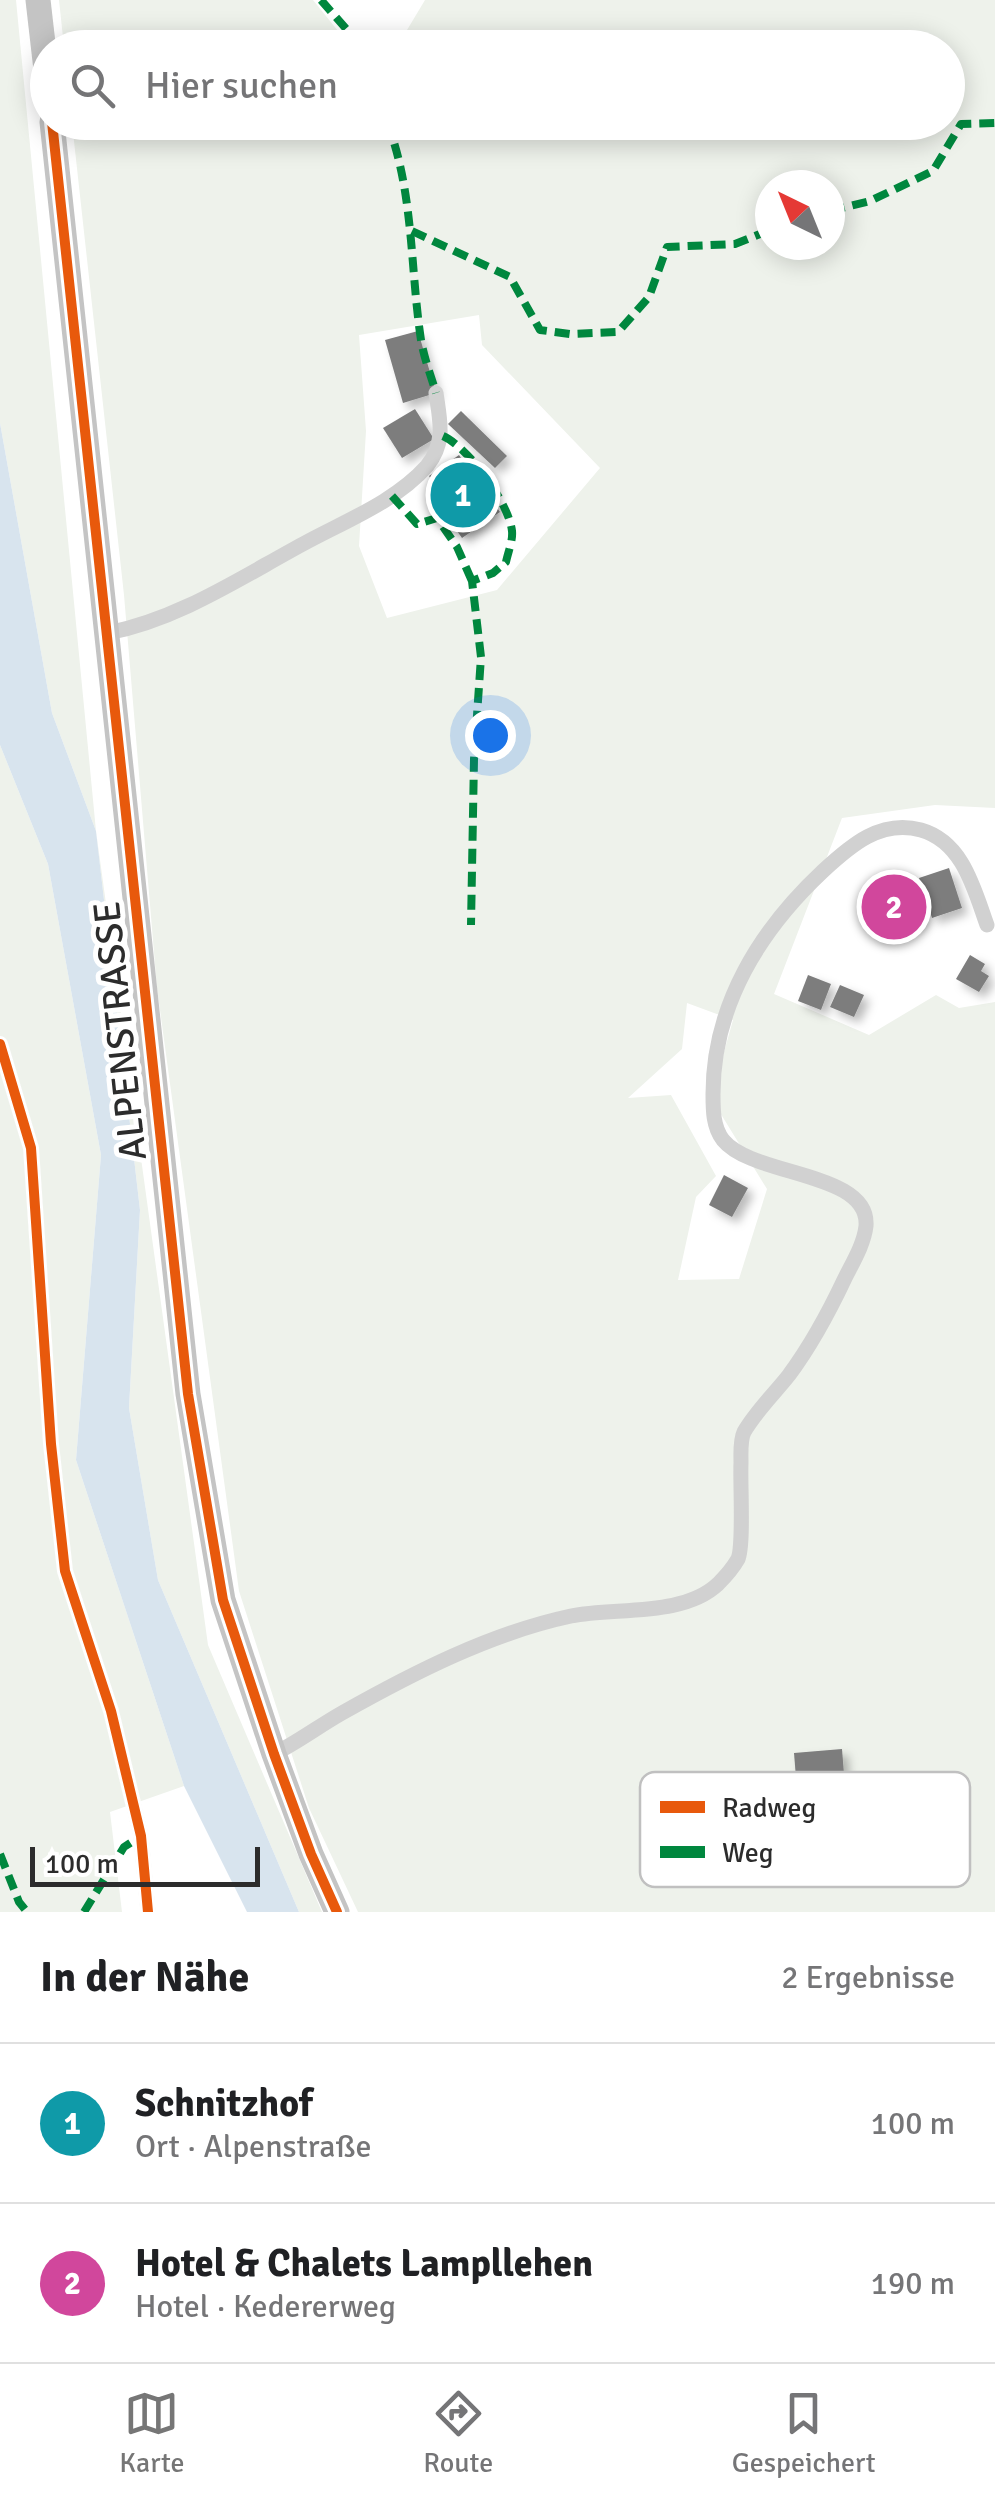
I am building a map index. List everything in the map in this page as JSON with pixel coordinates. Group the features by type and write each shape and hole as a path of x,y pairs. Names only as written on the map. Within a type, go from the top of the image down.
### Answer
{"main road":[{"path":"38,0 41,30"},
{"name":"ALPENSTRASSE","path":"54,140 188,1394 223,1600 310,1854 337,1912"}],"street":[{"path":"108,633 134,628 190,606 392,496 428,464 443,436 436,394"},
{"path":"274,1754 409,1676 499,1638 572,1616 676,1606 717,1586 740,1557 742,1435 819,1332 859,1250 866,1225 864,1209 854,1196 836,1186 740,1154 722,1139 713,1118 713,1076 728,1007 741,974 761,940 806,887 846,849 872,834 908,826 930,833 953,850 968,872 987,924"},
{"path":"0,1044 30,1148 50,1444 66,1570 110,1711 137,1818 148,1912"}],"shaded area":[{"path":"0,0 16,0 96,831 52,713 0,423"},
{"path":"59,0 313,0 337,30 62,30"},
{"path":"425,0 995,0 995,808 935,805 842,818 774,994 869,1035 936,995 959,1008 995,1002 995,1912 358,1912 309,1808 239,1591 157,988 124,595 74,140 965,140 965,30 407,30","holes":["479,315 482,345 600,468 497,590 387,618 359,546 366,431 359,335","687,1003 733,1020 711,1098 767,1189 739,1279 678,1280 696,1197 716,1176 671,1095 628,1098 682,1049"]},
{"path":"0,423 52,713 96,831 140,1210 129,1408 158,1580 299,1912 247,1912 184,1786 76,1460 101,1155 48,864 0,745"},
{"path":"0,745 48,864 101,1155 76,1460 184,1786 110,1812 122,1912 0,1912"},
{"path":"96,831 208,1645 322,1912 299,1912 158,1580 129,1408 140,1210"}],"building":[{"path":"418,331 436,393 403,403 385,340"},
{"path":"415,409 434,439 402,458 383,428"},
{"path":"461,411 507,456 495,468 448,424"},
{"path":"459,455 500,512 462,538 434,498 441,493 429,476"},
{"path":"949,868 962,908 932,918 919,878"},
{"path":"909,880 922,920 879,935 865,895"},
{"path":"970,955 985,964 981,971 989,976 979,992 956,979"},
{"path":"808,975 831,984 821,1010 798,1001"},
{"path":"840,985 864,995 854,1017 830,1007"},
{"path":"724,1175 748,1188 732,1217 709,1205"},
{"path":"842,1749 844,1772 796,1772 794,1753"}],"marked path":[{"path":"321,0 347,30"},
{"path":"965,124 995,123"},
{"path":"393,140 410,230 421,340 436,393"},
{"path":"845,207 870,201 933,171 951,140"},
{"path":"412,231 510,277 540,330 570,334 618,332 649,297 667,247 735,244 755,236"},
{"path":"443,436 486,477 512,531 506,562 493,573 472,581 481,657 474,759 471,925"},
{"path":"392,496 417,524 437,518 457,547 472,581"},
{"path":"84,1912 124,1847 141,1836"},
{"path":"0,1854 19,1902 27,1912"}],"cycle path":[{"path":"54,140 188,1394 223,1600 274,1754 337,1912"},
{"path":"0,1044 31,1148 51,1444 65,1571 111,1711 141,1836 148,1912"}],"place":[{"name":"Schnitzhof","path":"463,495"},
{"name":"Hotel & Chalets Lampllehen","path":"894,907"}]}
